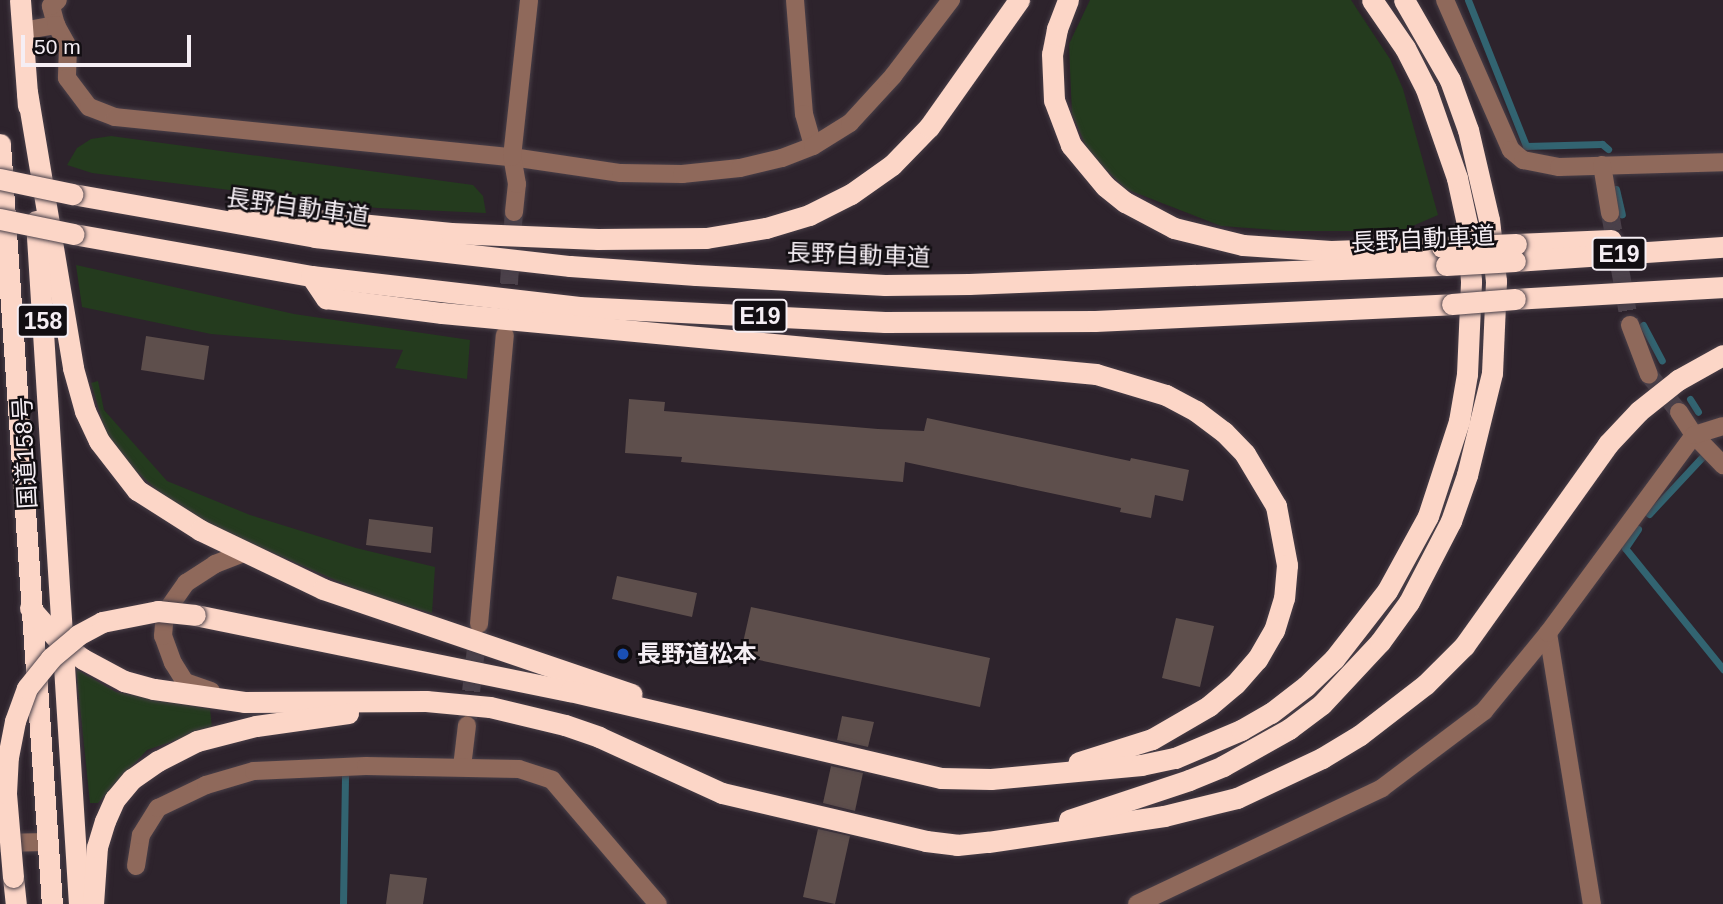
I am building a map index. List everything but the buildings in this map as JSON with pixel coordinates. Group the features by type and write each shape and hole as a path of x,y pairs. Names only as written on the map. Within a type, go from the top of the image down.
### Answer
{"highway":[{"name":"国道158号","path":"20,0 79,904"},
{"path":"72,194 451,233 598,239 706,238 766,228 809,215 852,194 892,165 943,109 1019,0"},
{"path":"1068,0 1057,29 1052,54 1054,100 1071,145 1105,186 1125,202 1174,228 1243,245 1444,256"},
{"path":"16,904 6,793 8,757 15,721 27,688 51,657 78,635 102,622 158,611 195,615 569,691 941,778 991,779 1140,765 1186,754 1241,730 1271,713 1334,659 1387,591 1409,556 1444,473 1459,421 1467,374 1471,281 1467,224 1444,133 1405,48 1372,0"},
{"path":"1018,837 1189,780 1223,766 1289,729 1322,704 1380,642 1409,602 1451,522 1468,475 1492,373 1496,281 1489,220 1468,130 1450,80 1404,0"},
{"path":"27,92 73,369 85,411 99,441 137,490 188,523 244,553 381,611 737,730"},
{"name":"国道158号","path":"0,144 5,311 52,904"},
{"name":"長野自動車道","path":"0,179 315,237 570,266 885,285 969,284 1515,252 1723,247"},
{"name":"E19","path":"0,219 311,276 579,307 885,322 1095,321 1452,304 1723,287"},
{"path":"1515,252 1723,236"},
{"path":"311,276 326,298 429,312 685,338 945,358 1096,374 1166,395 1224,432 1245,454 1263,480 1276,506 1284,536 1287,565 1284,598 1274,630 1257,659 1235,684 1209,706 1152,739 1080,762 991,779"},
{"path":"30,608 61,643 102,671 124,681 154,689 244,702 426,701 491,707 565,725 722,793 913,839 957,845 1018,837 1203,809 1278,780 1360,735 1426,684 1464,646 1574,489 1623,428 1678,380 1723,355"},
{"path":"93,904 97,847 105,821 116,799 132,779 158,761 197,741 256,726 426,701"}],"street":[{"path":"58,0 51,6 56,25 68,47 67,78 89,107 115,117 512,157 621,173 682,174 740,167 782,158 813,146 850,123 893,76 951,0"},
{"path":"514,212 517,184 512,157 529,0"},
{"path":"795,0 804,114 813,146"},
{"path":"1445,0 1511,150 1523,160 1559,167 1723,162"},
{"path":"22,31 56,25"},
{"path":"1602,165 1610,214"},
{"path":"1630,326 1649,375"},
{"path":"479,624 505,335"},
{"path":"1679,412 1693,435 1723,466"},
{"path":"1137,904 1382,788 1484,711 1548,633 1693,435 1723,426"},
{"path":"244,553 215,564 186,583 165,613 163,636 173,663 186,682 244,702"},
{"path":"1548,633 1592,904"},
{"path":"462,767 467,725"},
{"path":"136,866 141,835 158,808 206,785 254,771 462,767 519,769 552,780 658,904"},
{"path":"0,843 47,842"}],"green space":[{"path":"1090,0 1351,0 1390,59 1403,89 1438,215 1401,231 1287,231 1221,226 1126,189 1089,153 1072,114 1069,44"},
{"path":"111,136 473,185 483,196 486,213 377,208 92,173 67,165 77,148 91,139"},
{"path":"76,265 294,314 470,340 467,379 395,368 403,350 211,334 82,307"},
{"path":"98,381 104,410 167,481 250,515 356,548 435,567 432,613 374,597 228,533 176,507 117,454 105,430 91,383"},
{"path":"76,669 116,692 210,709 212,728 147,750 98,803 90,803"}],"waterway":[{"path":"1468,0 1526,146 1602,144 1608,149"},
{"path":"1616,189 1622,214"},
{"path":"1643,325 1662,360"},
{"path":"1690,399 1698,412"},
{"path":"1649,514 1704,455"},
{"path":"1638,529 1625,548 1723,669"},
{"path":"343,904 345,776"}],"tunnel":[{"path":"507,311 514,212"},
{"path":"1610,213 1630,325"},
{"path":"1649,375 1679,412"},
{"path":"468,718 478,631"}],"place":[{"name":"長野道松本","path":"623,654"}]}
